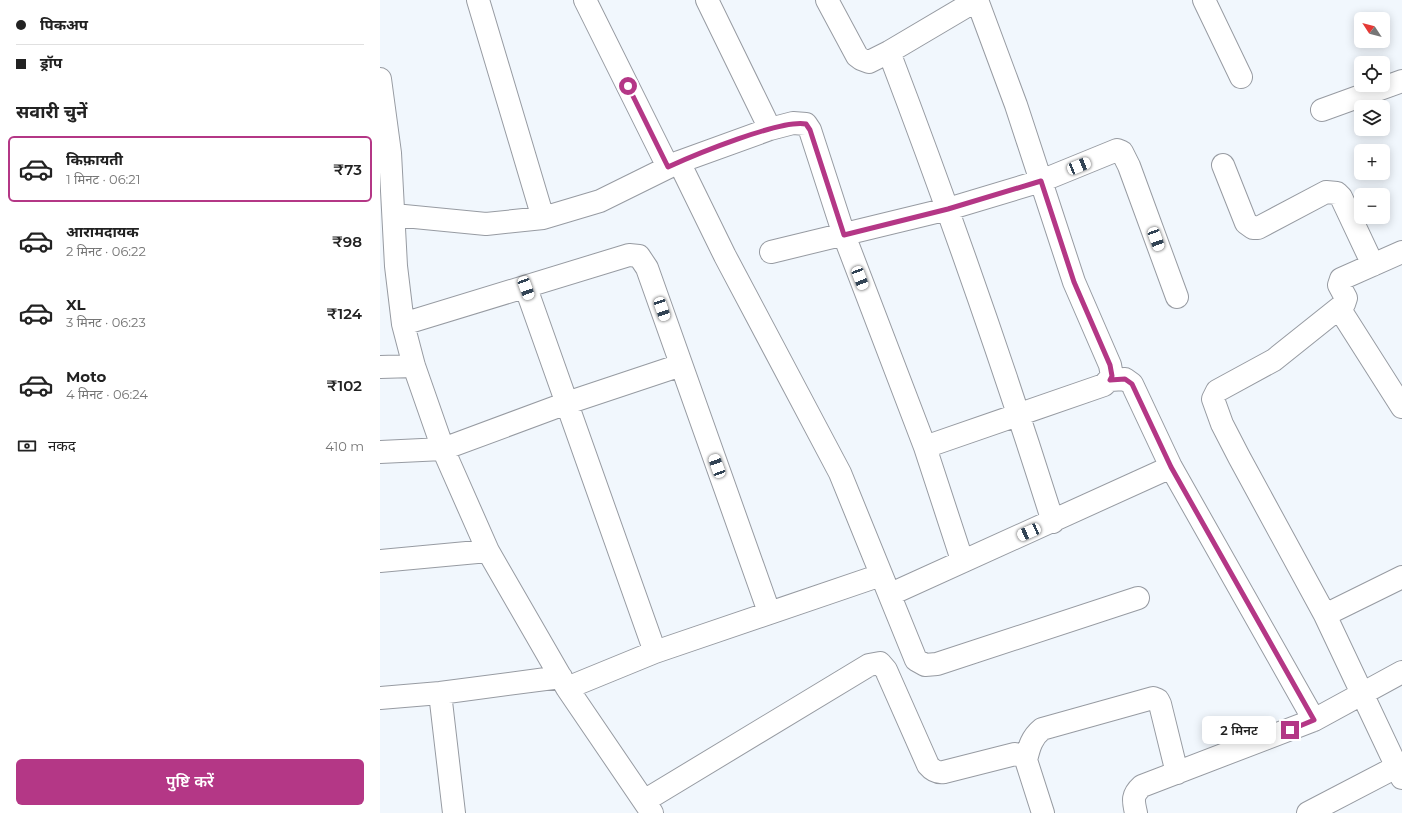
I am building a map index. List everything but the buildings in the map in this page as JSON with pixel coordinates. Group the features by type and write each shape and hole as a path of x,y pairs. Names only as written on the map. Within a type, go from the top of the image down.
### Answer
{"street":[{"path":"478,0 542,218"},
{"path":"585,0 725,256 840,473 890,594 913,656 920,664 937,664 1138,598"},
{"path":"707,0 770,129"},
{"path":"827,0 851,46 861,60 869,62 889,52 977,0 1016,105 1074,282 1110,365 1112,376 1104,385 925,447"},
{"path":"1204,0 1242,77"},
{"path":"889,52 948,209 1019,414 1053,522"},
{"path":"380,80 385,154 394,215 388,266 414,366 443,449 488,551 564,682 648,807 869,665 880,663 886,670 928,765 932,770 938,773 944,772 1015,754 1021,755 1026,760 1043,813"},
{"path":"1322,110 1402,81"},
{"path":"394,215 480,224 506,223 542,218 600,201 674,165 770,129 800,123 806,124 810,130 844,235 925,447 962,560"},
{"path":"770,252 948,209 1041,181 1116,150 1122,152 1177,297"},
{"path":"1223,165 1246,224 1253,228 1258,228 1326,192 1337,193 1341,197 1373,265"},
{"path":"403,324 526,288 630,254 639,256 647,268 680,365 769,612"},
{"path":"1308,813 1400,770 1325,615 1222,424 1213,399 1217,391 1274,360 1346,302 1339,282 1373,265 1400,257"},
{"path":"526,288 655,652"},
{"path":"1339,308 1402,407"},
{"path":"380,452 443,449 567,403 680,365"},
{"path":"380,368 414,366"},
{"path":"1110,380 1125,379 1132,384 1171,467 1314,720"},
{"path":"890,594 962,560 1053,522 1171,467"},
{"path":"380,562 488,551"},
{"path":"380,698 564,682 881,574"},
{"path":"1325,615 1399,586"},
{"path":"1136,813 1132,799 1135,792 1142,786 1314,720 1402,672"},
{"path":"440,693 454,813"},
{"path":"1026,760 1030,743 1034,735 1042,730 1153,698 1158,700 1160,704 1177,773"}],"route":[{"path":"628,86 668,167 770,129 793,123 806,124 810,130 844,235 948,209 1041,181 1083,307 1110,365 1112,372 1110,380 1125,379 1132,384 1171,467 1186,491 1200,520 1314,720 1290,730"}]}
